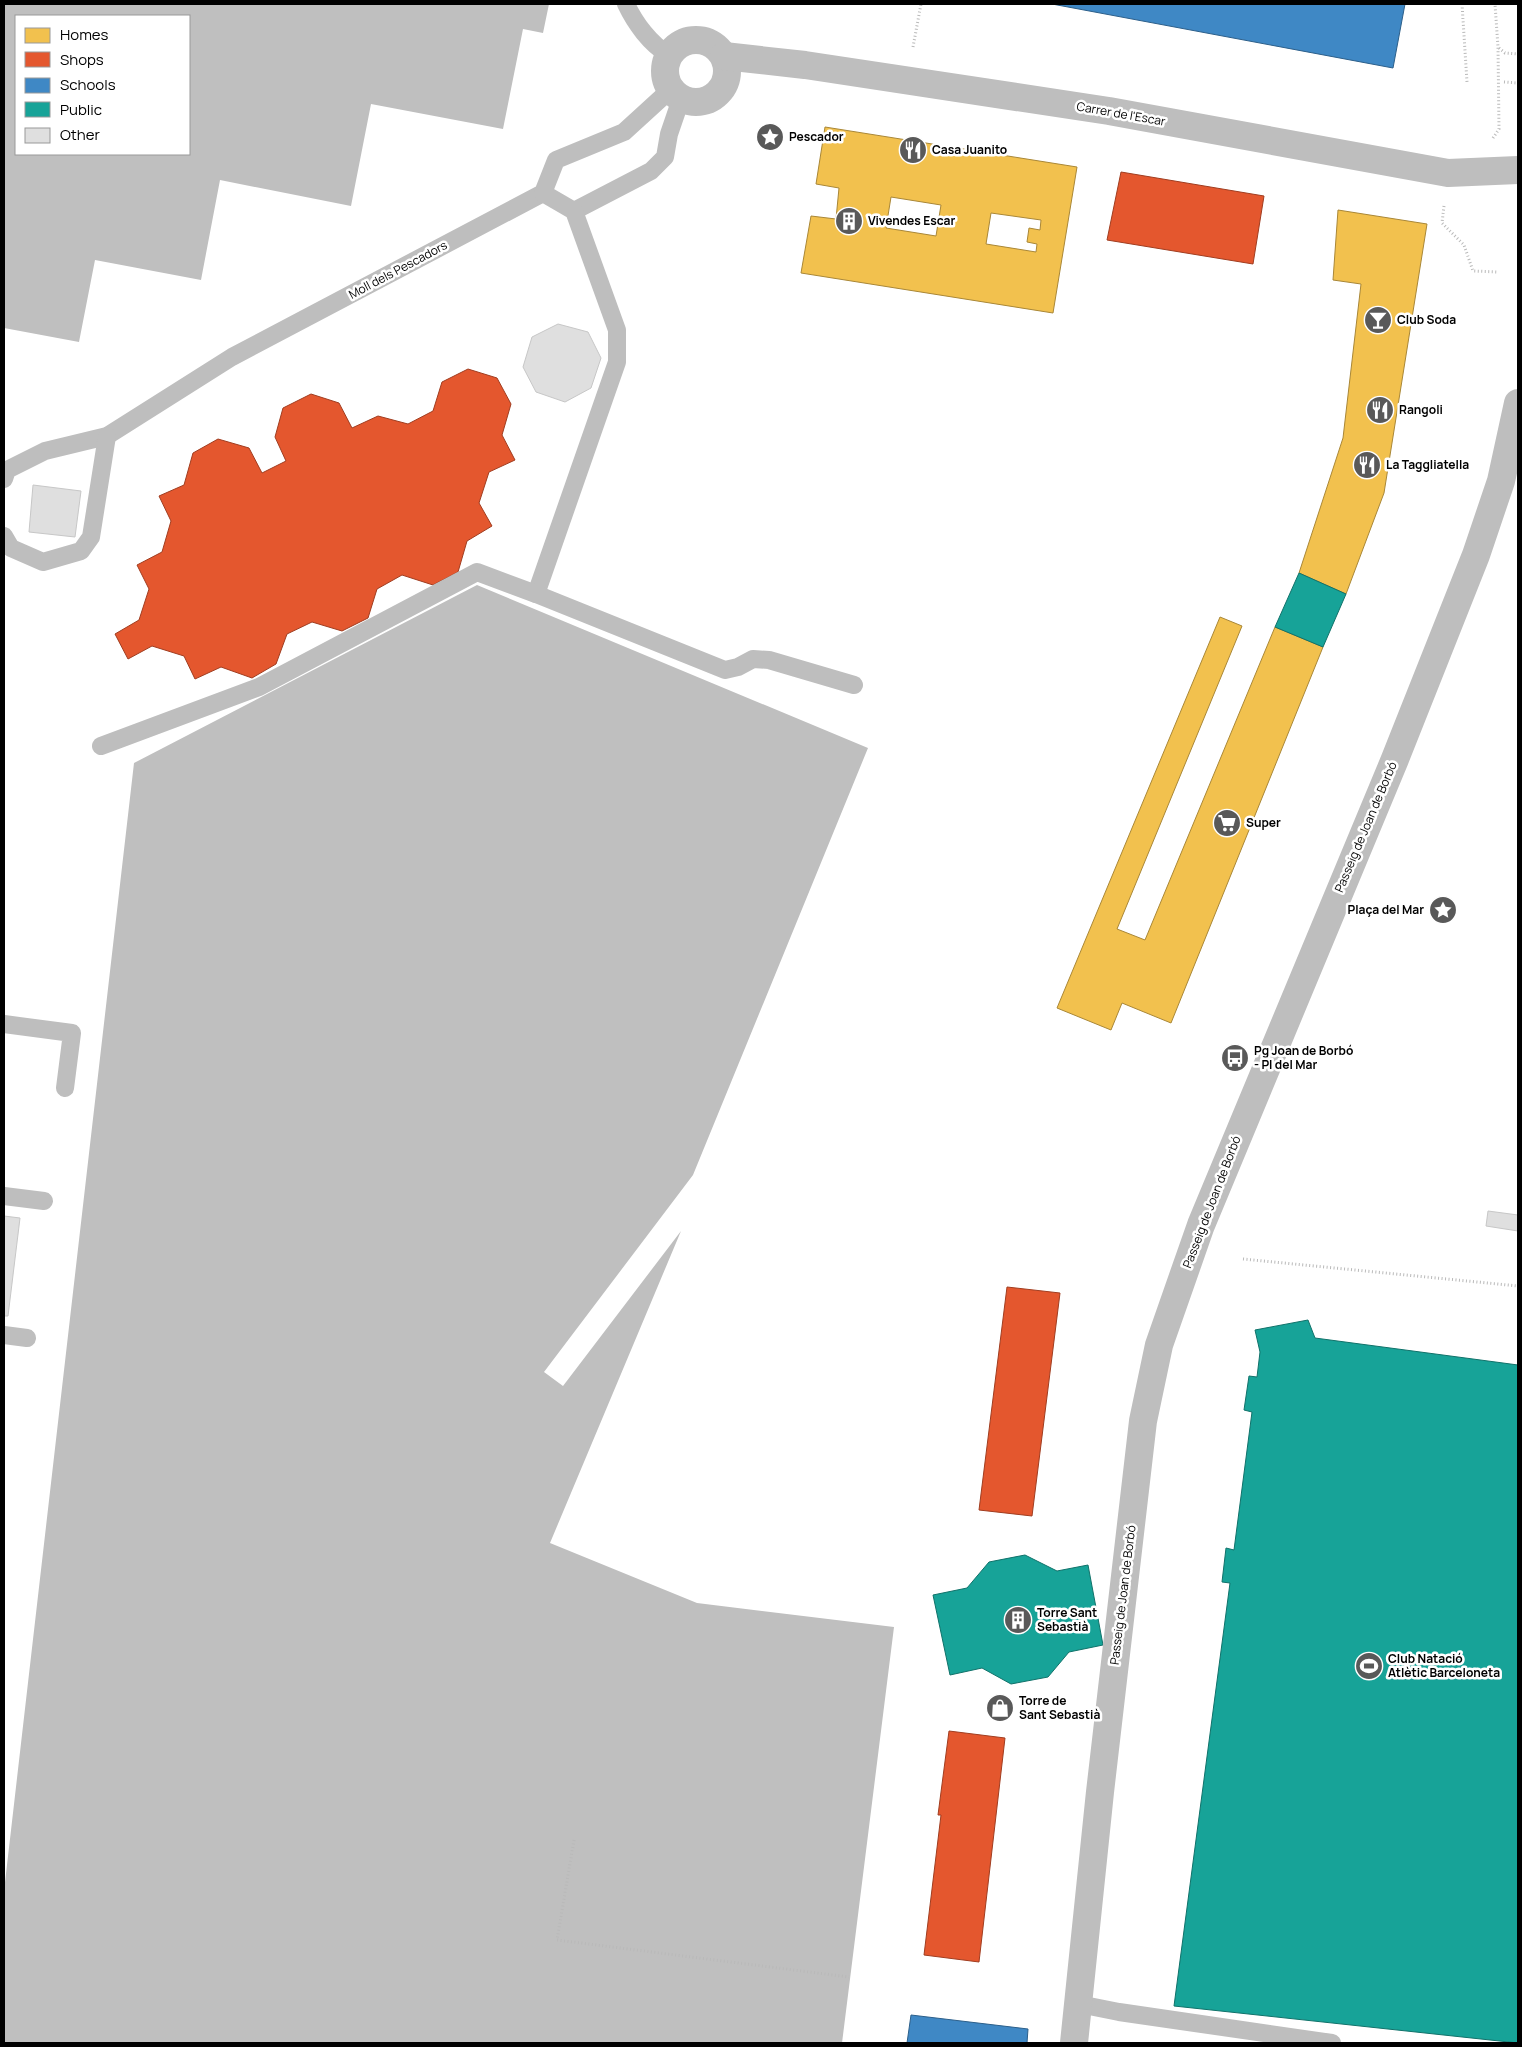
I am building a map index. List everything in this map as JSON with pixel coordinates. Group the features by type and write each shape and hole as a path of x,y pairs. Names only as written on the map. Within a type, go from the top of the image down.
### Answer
{"street":[{"path":"693,40 707,42 720,50 724,56 727,63 727,77 725,84 716,96 696,103 676,95 667,84 664,69 669,55 679,45 693,40"},
{"name":"Carrer de l'Escar","path":"724,56 804,65 1109,111 1448,172 1518,170"},
{"name":"Passeig de Joan de Borbó","path":"1074,2043 1100,1792 1143,1421 1159,1345 1201,1225 1391,768 1476,555 1501,481 1518,403"}],"lane":[{"path":"626,4 633,18 642,29 661,50 669,55"},
{"path":"536,594 617,362 617,330 574,211 543,193 556,160 624,132 676,95"},
{"path":"574,211 651,171 665,157 676,95"},
{"name":"Moll dels Pescadors","path":"4,479 8,470 45,451 107,436 232,357 543,193"},
{"path":"4,536 11,548 43,562 81,551 90,536 107,436"},
{"path":"101,746 260,687 476,572 536,594 725,670 738,668 753,659 769,660 854,685"},
{"path":"4,1024 72,1033 65,1088"},
{"path":"4,1196 44,1201"},
{"path":"4,1335 27,1338"},
{"path":"1079,2004 1119,2012 1332,2043"}],"path":[{"path":"911,55 921,4"},
{"path":"1462,4 1467,82"},
{"path":"1484,172 1488,146 1499,129 1496,4"},
{"path":"1498,47 1505,54 1518,54"},
{"path":"1504,82 1517,83"},
{"path":"1445,198 1442,223 1464,245 1473,271 1498,272"},
{"path":"1243,1259 1518,1286"},
{"path":"574,1840 557,1940 849,1977"}],"shaded area":[{"path":"4,4 549,4 543,33 523,29 503,129 371,104 351,206 220,180 201,280 95,260 79,342 4,328"},
{"path":"477,585 868,748 693,1175 544,1372 563,1386 681,1231 550,1543 697,1603 894,1627 842,2043 4,2043 4,1891 134,763"}],"building: Homes":[{"name":"Vivendes Escar","path":"825,127 1077,167 1053,313 801,273 811,216 836,219 839,188 816,184","holes":["891,197 941,205 936,236 886,228","991,213 1041,220 1040,230 1029,228 1027,242 1037,244 1036,252 986,244"]},
{"path":"1338,210 1427,224 1384,493 1346,594 1299,573 1343,438 1361,284 1333,280"},
{"path":"1220,617 1242,626 1117,929 1145,940 1275,627 1323,647 1171,1023 1122,1003 1111,1030 1057,1008"}],"building: Shops":[{"path":"1121,172 1264,196 1253,264 1107,240"},
{"path":"468,369 497,378 511,404 502,435 515,460 489,472 479,503 492,526 467,541 458,572 433,585 402,575 377,589 368,618 342,631 312,622 287,634 276,664 252,678 221,667 195,679 184,656 152,646 128,659 115,634 139,620 149,589 137,565 162,552 171,521 159,496 184,485 193,453 218,439 249,448 262,473 286,461 275,437 283,408 311,394 339,403 352,428 378,416 408,424 433,411 442,382"},
{"path":"1007,1287 1060,1293 1032,1516 979,1510"},
{"path":"949,1731 1005,1738 979,1962 924,1955 941,1815 938,1815"}],"building: Schools":[{"path":"1052,4 1405,4 1393,68"},
{"path":"911,2015 1028,2029 1027,2043 907,2043"}],"building: Public":[{"path":"1299,573 1346,594 1323,647 1275,627"},
{"name":"Club Natació Atlètic Barceloneta","path":"1308,1320 1315,1338 1518,1365 1518,2043 1174,2006 1230,1583 1222,1582 1226,1548 1234,1550 1252,1412 1244,1410 1249,1376 1257,1377 1260,1352 1255,1330"},
{"name":"Torre Sant Sebastià","path":"1025,1555 1057,1571 1088,1565 1103,1645 1069,1652 1048,1677 1011,1684 982,1668 950,1675 933,1595 967,1588 989,1562"}],"building: Other":[{"path":"558,324 588,332 601,358 591,388 565,402 536,392 523,367 532,337"},
{"path":"33,485 81,491 75,537 29,532"},
{"path":"1488,1211 1518,1215 1518,1231 1486,1226"},
{"path":"4,1216 20,1218 8,1316 4,1316"}],"place":[{"name":"Pescador","path":"770,137"},
{"name":"Casa Juanito","path":"913,150"},
{"name":"Vivendes Escar","path":"849,221"},
{"name":"Club Soda","path":"1378,320"},
{"name":"Rangoli","path":"1380,410"},
{"name":"La Taggliatella","path":"1367,465"},
{"name":"Super","path":"1227,823"},
{"name":"Plaça del Mar","path":"1443,910"},
{"name":"Pg Joan de Borbó - Pl del Mar","path":"1235,1058"},
{"name":"Torre Sant Sebastià","path":"1018,1620"},
{"name":"Club Natació Atlètic Barceloneta","path":"1369,1666"},
{"name":"Torre de Sant Sebastià","path":"1000,1708"}]}
